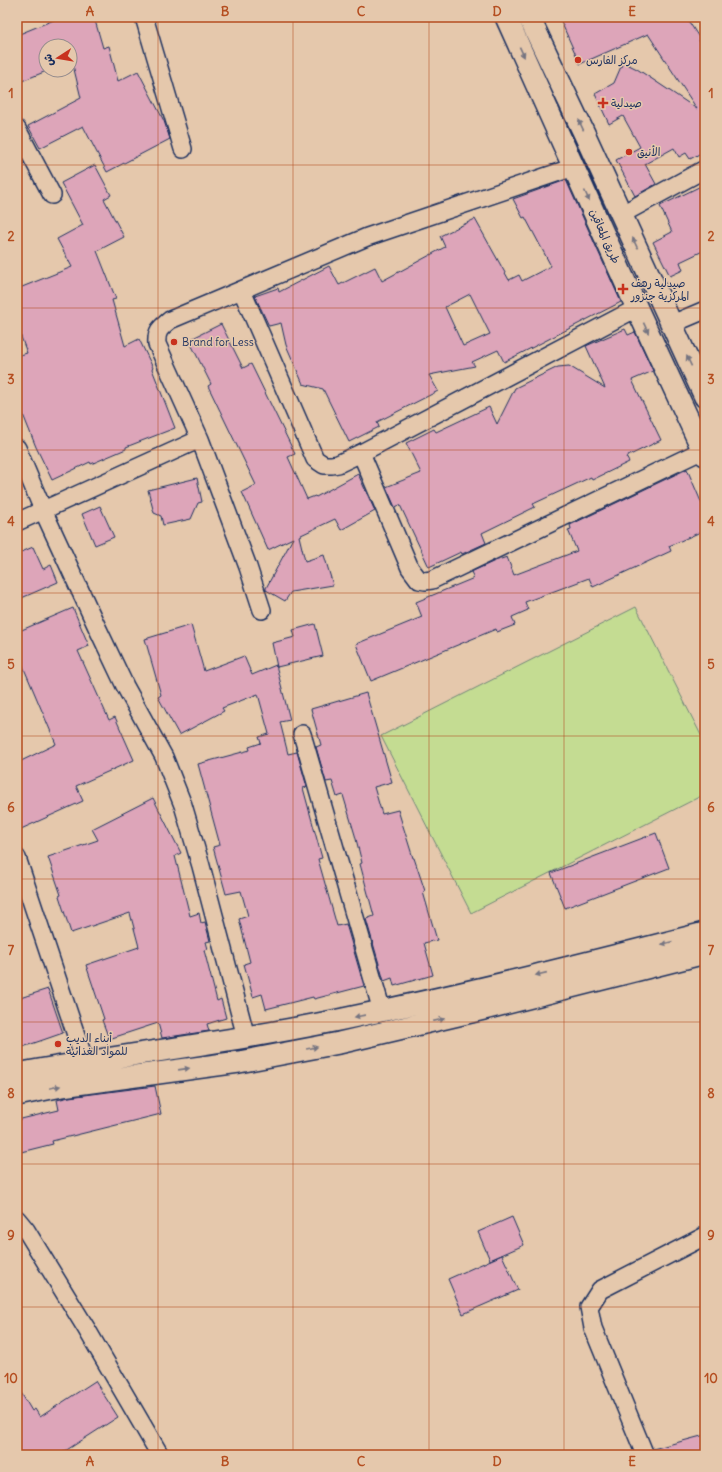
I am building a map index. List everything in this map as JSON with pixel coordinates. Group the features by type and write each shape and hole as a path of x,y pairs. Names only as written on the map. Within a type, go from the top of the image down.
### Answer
{"street":[{"path":"144,17 183,149"},
{"name":"طريق المعاقين","path":"506,17 637,308 704,452"},
{"path":"529,17 622,214 705,397"},
{"path":"17,129 52,195"},
{"path":"262,610 248,567 200,439 157,344 156,336 161,327 170,320 242,291 366,237 574,167"},
{"path":"622,214 705,169"},
{"path":"242,291 315,459 324,465 338,464 361,453 637,308"},
{"path":"672,324 705,310"},
{"path":"17,522 200,439"},
{"path":"17,448 43,510 124,686 164,757 180,798 201,866 246,1037"},
{"path":"361,453 410,568 419,580 425,581 432,580 704,452"},
{"path":"302,734 382,1011"},
{"path":"17,858 85,1062"},
{"path":"17,1074 246,1037 382,1011 543,974 705,933"},
{"path":"17,1095 62,1086 239,1062 339,1043 488,1008 705,953"},
{"path":"17,1219 26,1230 86,1328 160,1455"},
{"path":"645,1455 593,1328 589,1307 600,1290 705,1236"}],"green space":[{"path":"636,607 705,743 705,794 471,913 381,736"}],"building":[{"path":"61,17 94,17 103,48 109,46 118,81 138,71 164,121 170,139 107,172 83,126 40,148 28,126 81,98 76,78 78,78 78,38 38,38 38,74 17,83 17,35"},
{"path":"559,17 686,17 700,39 699,40 705,51 705,151 690,159 686,153 679,157 674,148 645,164 656,184 635,196 616,160 640,147 623,116 609,124 595,94 614,83 623,62 637,69 697,109 648,34 580,64"},
{"path":"95,165 111,195 104,199 124,237 97,251 116,299 112,300 125,346 139,339 153,368 152,369 175,428 126,447 126,449 91,464 90,462 52,480 36,447 22,412 17,414 17,356 27,353 17,326 17,289 72,267 57,239 83,225 61,183"},
{"path":"566,180 621,302 504,362 498,350 472,362 475,366 429,375 438,391 377,422 379,427 349,442 323,389 303,384 286,345 281,323 269,326 255,296 278,288 279,292 329,266 339,285 375,267 382,281 445,247 440,236 475,219 509,280 519,275 522,281 551,266 525,217 523,218 513,199","holes":["470,294 490,334 463,346 445,307"]},
{"path":"705,184 705,250 680,262 683,270 670,276 653,242 672,232 660,206"},
{"path":"221,324 243,368 251,364 295,454 288,457 307,499 316,497 358,474 375,511 341,530 335,519 299,536 305,561 324,555 333,585 291,592 285,601 266,590 266,588 293,538 268,550 242,492 256,485 208,386 211,384 189,340"},
{"path":"625,329 628,335 635,332 653,371 632,380 661,440 626,457 629,462 592,480 591,477 533,504 535,507 482,533 486,543 462,554 461,552 429,567 400,505 395,507 386,487 421,473 406,443 434,429 436,432 489,407 497,424 515,388 558,367 569,366 605,388 586,346"},
{"path":"687,469 705,511 705,530 669,546 671,551 593,587 589,578 525,602 528,610 512,617 515,625 497,632 496,629 371,681 356,644 422,617 416,602 474,578 471,572 507,557 514,575 577,551 568,530 571,529 570,525"},
{"path":"197,478 202,502 198,503 191,519 163,525 161,516 154,513 148,490"},
{"path":"100,506 114,537 95,545 82,514"},
{"path":"33,547 43,569 51,565 58,582 17,600 17,554"},
{"path":"73,608 89,646 78,651 109,720 115,717 134,760 76,786 83,801 21,829 17,820 17,763 56,744 17,652 17,632"},
{"path":"315,624 323,656 277,667 272,643 295,637 293,630"},
{"path":"191,625 204,671 244,656 252,675 276,665 290,720 280,722 288,754 297,752 307,787 303,788 322,858 318,859 337,926 346,924 364,986 314,999 313,997 266,1009 262,994 253,997 244,964 250,962 239,919 248,916 241,891 226,894 213,847 220,845 198,764 250,750 249,747 261,743 259,737 269,734 258,694 222,708 224,711 179,735 158,697 161,695 145,639"},
{"path":"366,693 392,782 374,787 382,814 398,810 425,891 423,892 437,940 424,943 433,975 394,986 392,978 384,981 366,919 374,916 360,864 362,863 355,835 343,795 337,797 332,781 326,782 316,747 321,745 311,709"},
{"path":"153,798 181,853 175,856 190,916 199,913 201,923 205,922 210,941 206,942 208,949 204,950 217,1001 221,999 226,1018 207,1024 209,1031 162,1038 158,1023 109,1039 86,965 139,947 130,913 71,933 59,896 61,895 48,857 98,840 92,829"},
{"path":"656,833 669,868 565,908 551,873"},
{"path":"48,989 63,1033 17,1049 17,999"},
{"path":"155,1086 161,1114 52,1141 53,1144 17,1153 17,1120 59,1110 57,1100 69,1097"},
{"path":"512,1217 524,1245 490,1260 478,1232"},
{"path":"502,1255 518,1290 463,1314 448,1279"},
{"path":"95,1381 118,1417 59,1455 17,1455 17,1386 32,1411 35,1409 40,1417"},
{"path":"705,1435 705,1455 655,1455 653,1449"}],"place":[{"name":"مركز الفارس","path":"578,60"},
{"name":"صيدلية","path":"603,103"},
{"name":"الأنيق","path":"629,152"},
{"name":"صيدلية رهف المركزية جنزور","path":"623,289"},
{"name":"Brand for Less","path":"174,342"},
{"name":"أبناء الديب للمواد الغذائية","path":"58,1044"}]}
